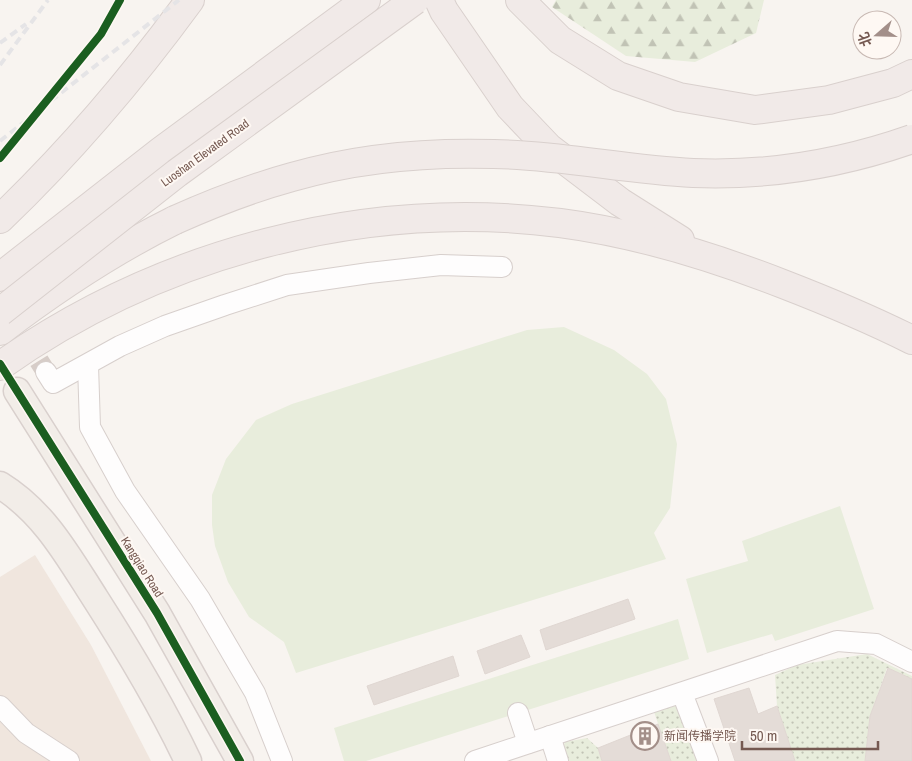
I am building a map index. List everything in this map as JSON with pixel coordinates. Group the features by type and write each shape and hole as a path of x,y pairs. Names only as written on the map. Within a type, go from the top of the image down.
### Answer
{"highway":[{"path":"126,81 170,0"},
{"path":"0,219 72,145 163,36 190,0"},
{"path":"0,277 161,151 366,0"},
{"name":"Luoshan Elevated Road","path":"0,312 177,173 415,0"},
{"path":"438,0 459,34 510,107 549,148 620,202 672,235 722,260 827,301 912,340"},
{"path":"520,0 560,40 618,76 680,97 755,110 829,100 893,83 912,74"},
{"path":"0,331 100,260 174,220 253,189 293,176 334,167 382,159 431,154 494,154 559,158 646,169 732,174 768,172 844,160 912,139"},
{"path":"0,366 45,336 97,306 150,281 205,261 325,229 386,222 449,218 504,218 560,223 624,234 722,260"}],"main road":[{"path":"0,263 156,140 348,0"},
{"path":"0,320 110,237 438,0"},
{"name":"Kangqiao Road","path":"17,391 158,613 240,761"},
{"path":"0,485 12,492 35,512 58,539 146,679 188,761"}],"lane":[{"path":"46,372 53,383 120,346 166,326 225,304 287,285 441,265 502,267"},
{"path":"88,365 90,427 125,491 200,599 250,684 282,761"},
{"path":"475,761 837,641 876,644 912,662"},
{"path":"682,693 708,761"},
{"path":"0,706 26,734 69,761"},
{"path":"518,713 528,744"},
{"path":"550,736 558,761"}],"shaded area":[{"path":"35,555 91,645 151,761 0,761 0,577"}],"green space":[{"path":"556,0 764,0 756,33 695,62 626,56 552,7"},
{"path":"564,327 614,350 647,374 666,399 677,444 670,508 654,533 666,559 296,673 284,642 249,617 228,582 215,546 212,525 212,495 226,459 256,420 292,404 527,330"},
{"path":"840,506 874,609 775,641 772,634 707,653 686,579 748,561 742,541"},
{"path":"678,619 689,659 366,761 344,761 334,728"},
{"path":"867,654 912,676 912,679 887,668 870,716 865,761 795,761 777,706 775,675 797,665"},
{"path":"675,703 700,761 671,761 653,709"},
{"path":"587,738 598,748 602,761 563,761 561,752 565,742"}],"building":[{"path":"628,599 635,619 546,650 540,630"},
{"path":"521,635 530,657 485,674 477,651"},
{"path":"453,656 459,676 374,705 367,686"},
{"path":"888,668 912,679 912,761 865,761 870,716"},
{"path":"749,688 758,714 777,706 795,761 735,761 714,699"},
{"name":"新闻传播学院","path":"658,724 671,761 602,761 598,748"}],"tunnel":[{"path":"7,310 46,372"}],"railway":[{"path":"0,65 48,0"},
{"path":"0,141 179,0"},
{"path":"0,43 26,24"}],"cycle path":[{"path":"0,158 101,34 120,0"},
{"path":"0,364 157,613 240,761"}],"place":[{"name":"新闻传播学院","path":"645,736"}]}
